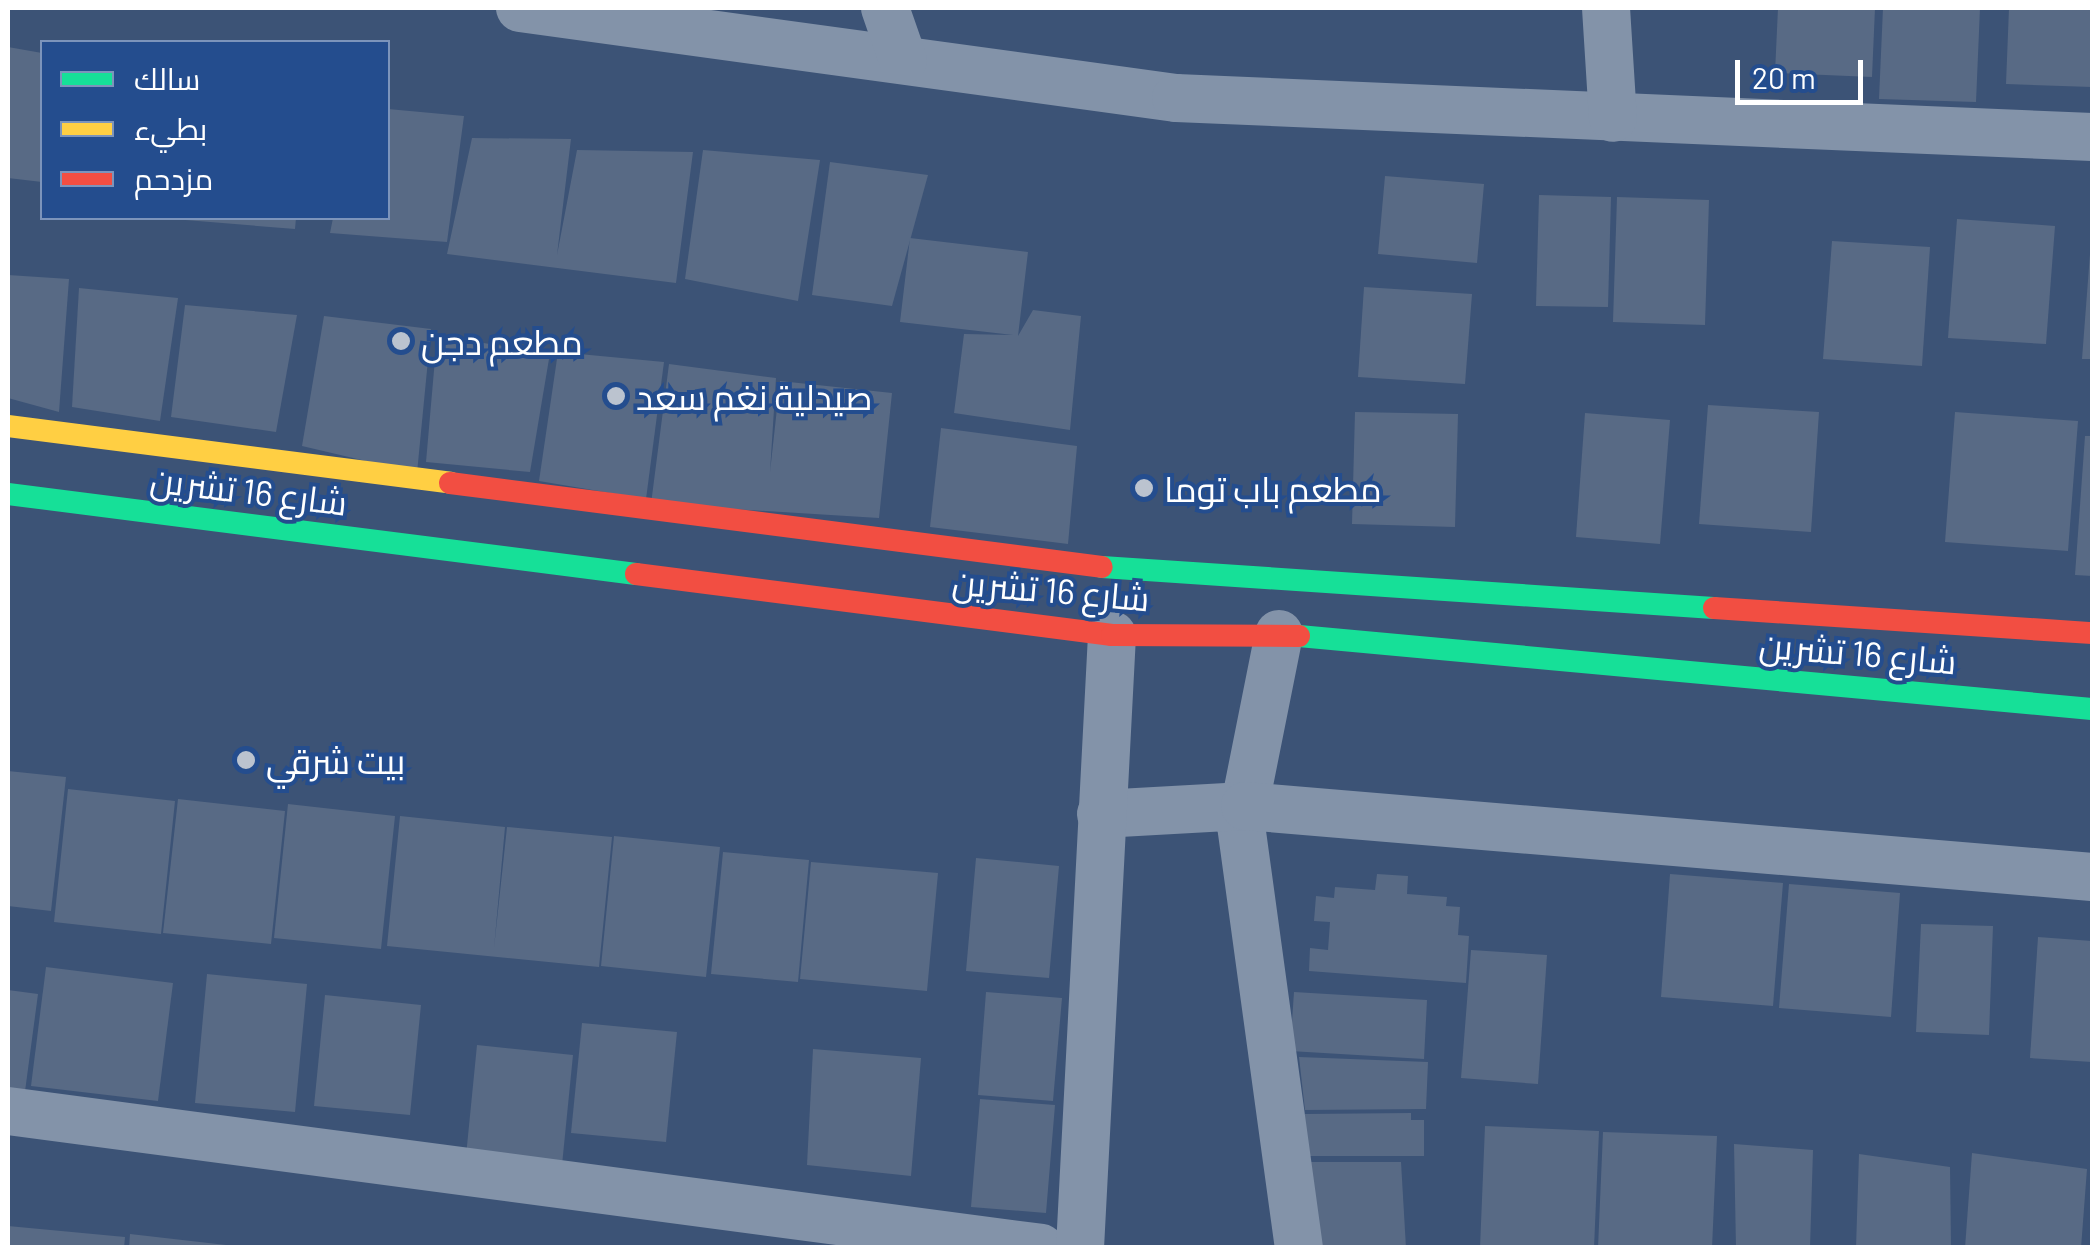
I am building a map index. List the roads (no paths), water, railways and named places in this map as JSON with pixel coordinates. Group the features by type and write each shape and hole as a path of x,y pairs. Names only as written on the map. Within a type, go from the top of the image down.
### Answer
{"street":[{"path":"520,8 1176,98 2092,137"},
{"path":"885,8 902,60"},
{"path":"1606,8 1613,118"},
{"name":"شارع 16 تشرين","path":"8,426 1119,569 2092,633"},
{"name":"شارع 16 تشرين","path":"8,494 1112,636 1279,634 2092,709"},
{"path":"1279,634 1241,825 1300,1248"},
{"path":"1080,1248 1112,636"},
{"path":"1101,814 1245,806 2092,877"},
{"path":"8,1111 1041,1248"}],"place":[{"name":"مطعم دجن","path":"401,341"},
{"name":"صيدلية نغم سعد","path":"616,396"},
{"name":"مطعم باب توما","path":"1144,488"},
{"name":"بيت شرقي","path":"246,760"}]}
